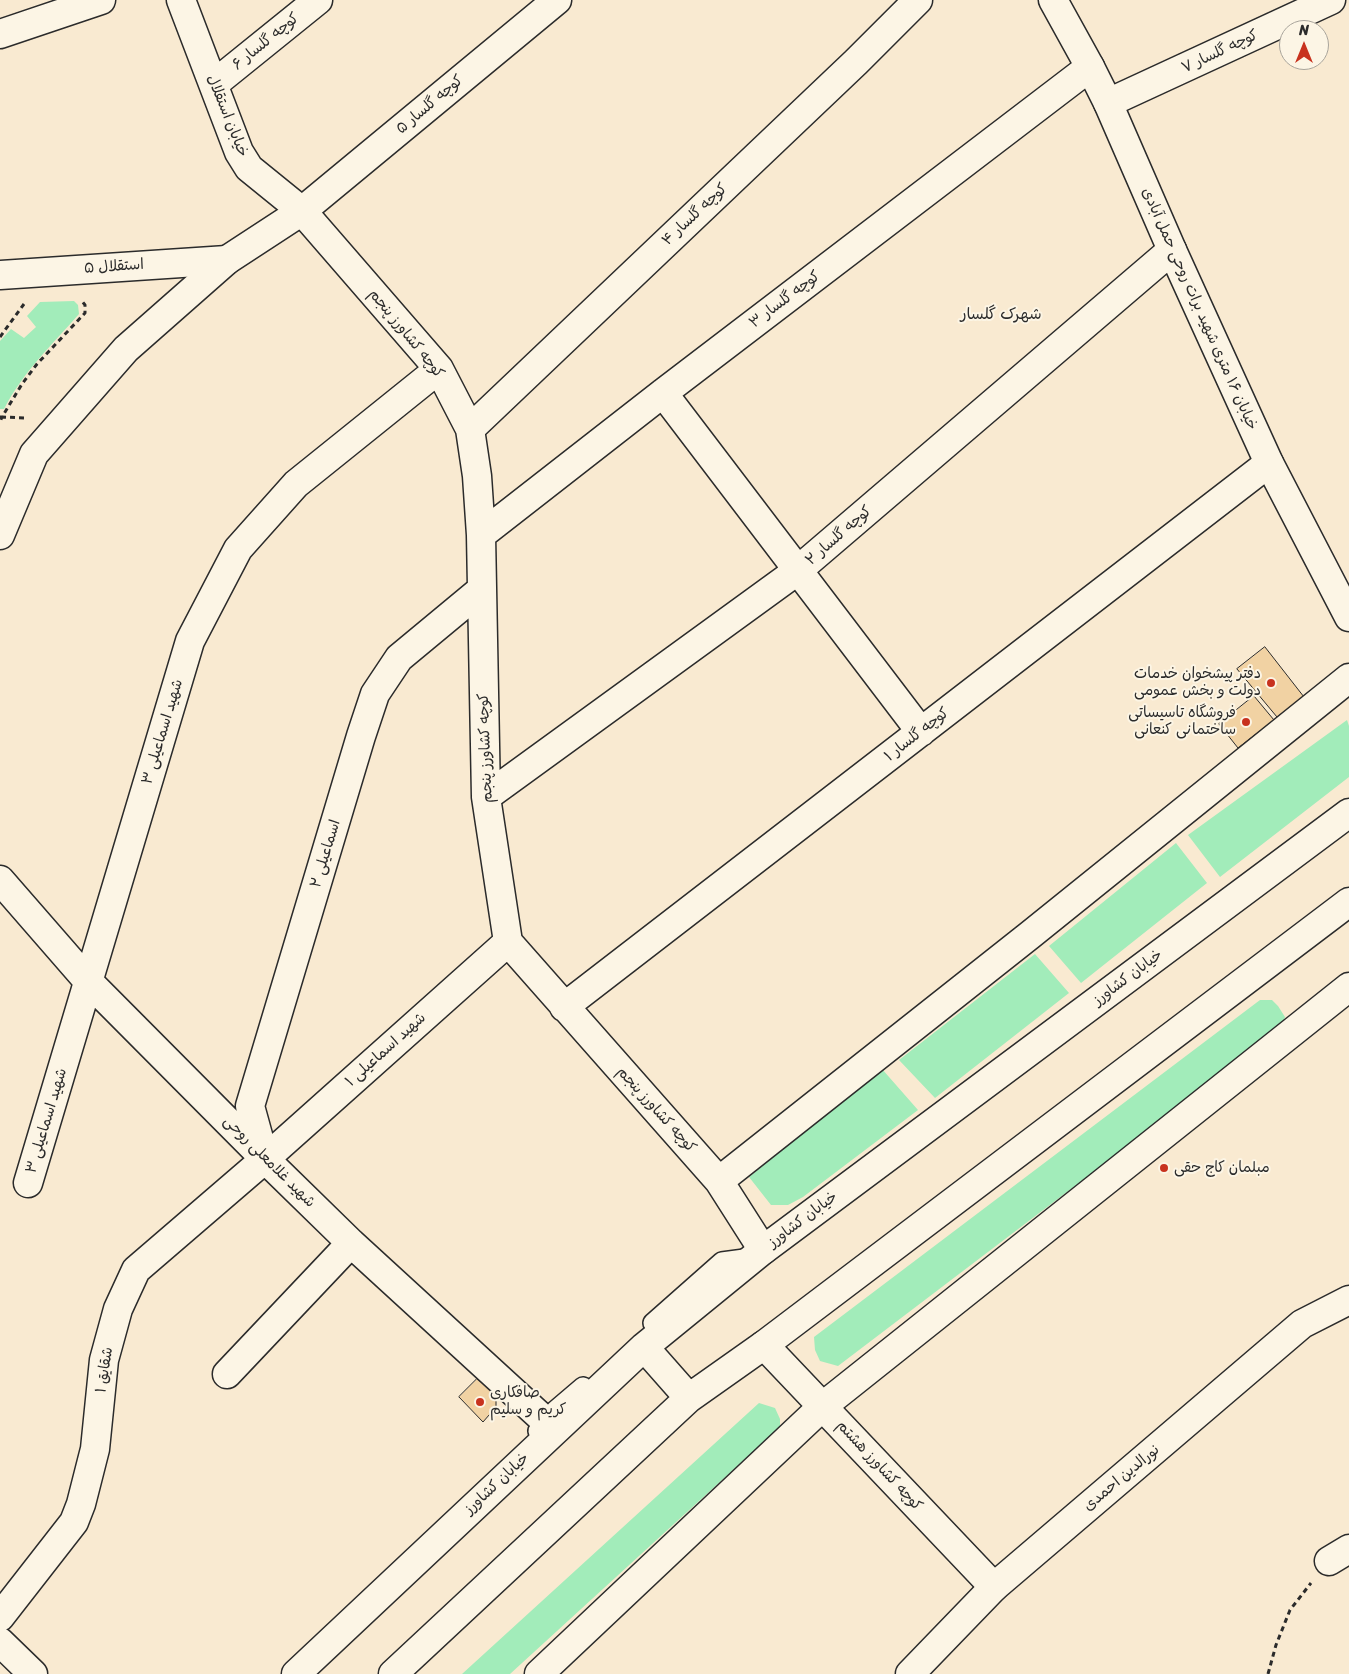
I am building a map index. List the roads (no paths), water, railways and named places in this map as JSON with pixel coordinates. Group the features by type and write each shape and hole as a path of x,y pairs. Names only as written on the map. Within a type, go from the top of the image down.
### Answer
{"street":[{"path":"0,34 101,0"},
{"name":"خیابان استقلال","path":"181,0 239,152 249,168 302,211"},
{"name":"کوچه گلسار ۶","path":"214,84 318,0"},
{"name":"کوچه گلسار ۵","path":"0,535 34,454 126,349 227,260 302,211 557,0"},
{"name":"کوچه گلسار ۴","path":"470,429 856,62 918,0"},
{"name":"خیابان ۱۶ متری شهید برات روحی حمل آبادی","path":"1053,0 1108,103 1172,250 1269,463 1349,616"},
{"name":"کوچه گلسار ۷","path":"1108,103 1332,0"},
{"name":"کوچه گلسار ۳","path":"482,535 663,392 1090,67"},
{"name":"کوچه کشاورز پنجم","path":"302,211 439,369 470,429 477,476 482,535 486,797 508,942 718,1181 758,1254"},
{"name":"کوچه گلسار ۲","path":"486,797 797,572 1172,250"},
{"name":"استقلال ۵","path":"0,275 227,260"},
{"name":"شهید اسماعیلی ۳","path":"28,1183 190,641 238,549 296,484 439,369"},
{"path":"663,392 797,572 921,732"},
{"name":"کوچه گلسار ۱","path":"564,1007 1269,463"},
{"name":"اسماعیلی ۲","path":"265,1158 250,1106 375,694 399,658 482,590"},
{"path":"718,1181 1023,941 1349,678"},
{"name":"خیابان کشاورز","path":"296,1674 533,1450 550,1426 644,1347 758,1254 1349,813"},
{"name":"شهید غلامعلی روحی","path":"0,880 88,981 265,1158 351,1243 550,1426"},
{"path":"393,1674 689,1398 764,1345 1349,902"},
{"name":"شهید اسماعیلی ۱","path":"265,1158 508,942"},
{"path":"539,1674 823,1406 1349,987"},
{"name":"شقایق ۱","path":"0,1616 74,1522 81,1504 95,1449 104,1360 118,1309 136,1270 265,1158"},
{"path":"227,1374 351,1243"},
{"name":"نورالدین احمدی","path":"910,1674 994,1587 1302,1324 1349,1300"},
{"name":"کوچه کشاورز هشتم","path":"764,1345 994,1587"},
{"path":"644,1347 689,1398"},
{"path":"0,1642 33,1674"}],"lane":[{"path":"550,1426 556,1410 722,1262 758,1254"}],"place":[{"name":"دفتر پیشخوان خدمات دولت و بخش عمومی","path":"1271,683"},
{"name":"فروشگاه تاسیساتی ساختمانی کنعانی","path":"1246,722"},
{"name":"مبلمان کاج حقی","path":"1164,1168"},
{"name":"صافکاری کریم و سلیم","path":"480,1402"}],"district":[{"name":"شهرک گلسار","path":"1001,315"}]}
